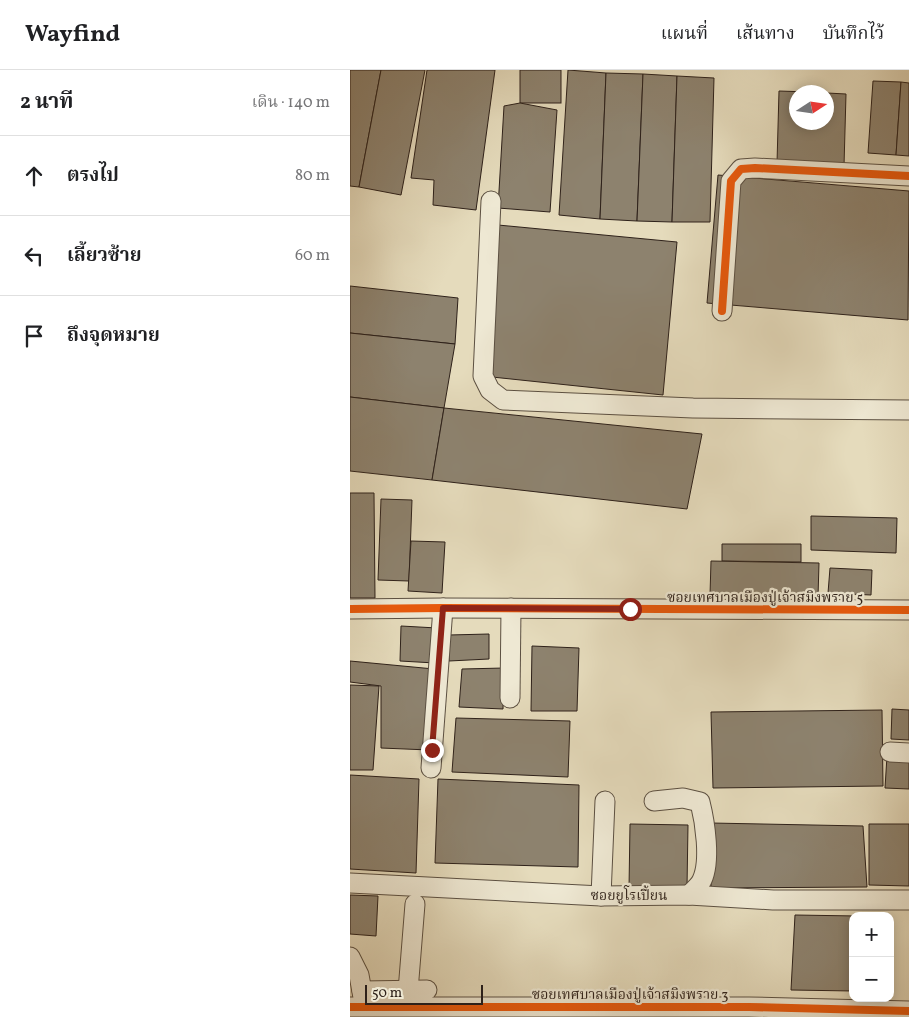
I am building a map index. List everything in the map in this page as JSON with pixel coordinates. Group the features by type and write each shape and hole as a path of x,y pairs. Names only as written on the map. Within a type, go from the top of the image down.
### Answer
{"street":[{"path":"722,311 731,180 741,170 755,168 909,176"},
{"path":"491,200 483,376 490,390 503,400 693,408 909,410"},
{"path":"431,768 443,608"},
{"path":"510,698 511,608"},
{"name":"ซอยเทศบาลเมืองปู่เจ้าสมิงพราย 5","path":"350,609 909,610"},
{"path":"890,752 909,753"},
{"path":"654,801 683,798 700,802 704,818 707,860 702,880 689,895"},
{"path":"601,896 605,801"},
{"name":"ซอยยูโรเปี้ยน","path":"350,883 601,896 689,895 773,900 909,900"},
{"path":"350,957 359,974 359,1002 418,990 415,904"},
{"name":"ซอยเทศบาลเมืองปู่เจ้าสมิงพราย 3","path":"359,1002 909,1011"}],"building":[{"path":"350,70 381,70 359,187 350,186"},
{"path":"381,70 425,70 401,195 359,187"},
{"path":"427,70 495,70 476,210 433,205 434,180 411,178"},
{"path":"520,70 561,70 561,103 520,103"},
{"path":"568,70 606,73 600,219 559,215"},
{"path":"606,73 643,74 637,221 600,219"},
{"path":"643,74 677,76 672,222 637,221"},
{"path":"677,76 714,78 710,222 672,222"},
{"path":"873,81 901,82 896,155 868,153"},
{"path":"901,82 909,83 909,156 896,155"},
{"path":"779,91 789,91 789,130 834,130 834,93 846,94 844,166 777,163"},
{"path":"520,103 557,110 550,212 498,208 504,106"},
{"path":"718,175 909,191 908,320 707,303"},
{"path":"498,225 677,242 663,395 492,377"},
{"path":"350,286 458,298 455,344 350,333"},
{"path":"350,333 455,344 444,408 350,397"},
{"path":"350,397 444,408 432,480 350,471"},
{"path":"444,408 702,434 687,509 432,480"},
{"path":"350,493 374,493 375,598 350,598"},
{"path":"381,499 412,500 409,581 378,580"},
{"path":"811,516 897,518 896,553 811,550"},
{"path":"411,541 445,542 442,593 408,591"},
{"path":"722,544 801,544 801,562 722,561"},
{"path":"711,561 819,563 818,597 710,595"},
{"path":"830,568 872,570 871,595 828,593"},
{"path":"401,626 437,628 435,663 400,661"},
{"path":"489,634 489,659 449,661 449,635"},
{"path":"532,646 579,648 577,711 531,711"},
{"path":"350,661 434,669 429,750 381,748 381,686 350,682"},
{"path":"504,668 503,709 459,707 462,669"},
{"path":"350,685 379,686 373,770 350,770"},
{"path":"892,709 909,710 909,740 891,739"},
{"path":"882,710 883,786 713,788 711,712"},
{"path":"456,718 570,721 568,777 452,772"},
{"path":"887,756 909,757 909,789 885,788"},
{"path":"350,775 419,779 416,873 350,869"},
{"path":"438,779 579,785 578,867 435,863"},
{"path":"711,823 863,826 867,887 711,888"},
{"path":"630,824 688,825 687,887 629,888"},
{"path":"869,824 909,824 909,886 869,885"},
{"path":"350,895 378,896 376,936 350,934"},
{"path":"795,915 849,916 849,991 791,990"}],"cycle path":[{"path":"722,311 731,181 741,169 755,168 909,176"},
{"path":"350,609 909,610"},
{"path":"350,1007 749,1007 909,1011"}],"route":[{"path":"432,750 443,608 630,609"}]}
